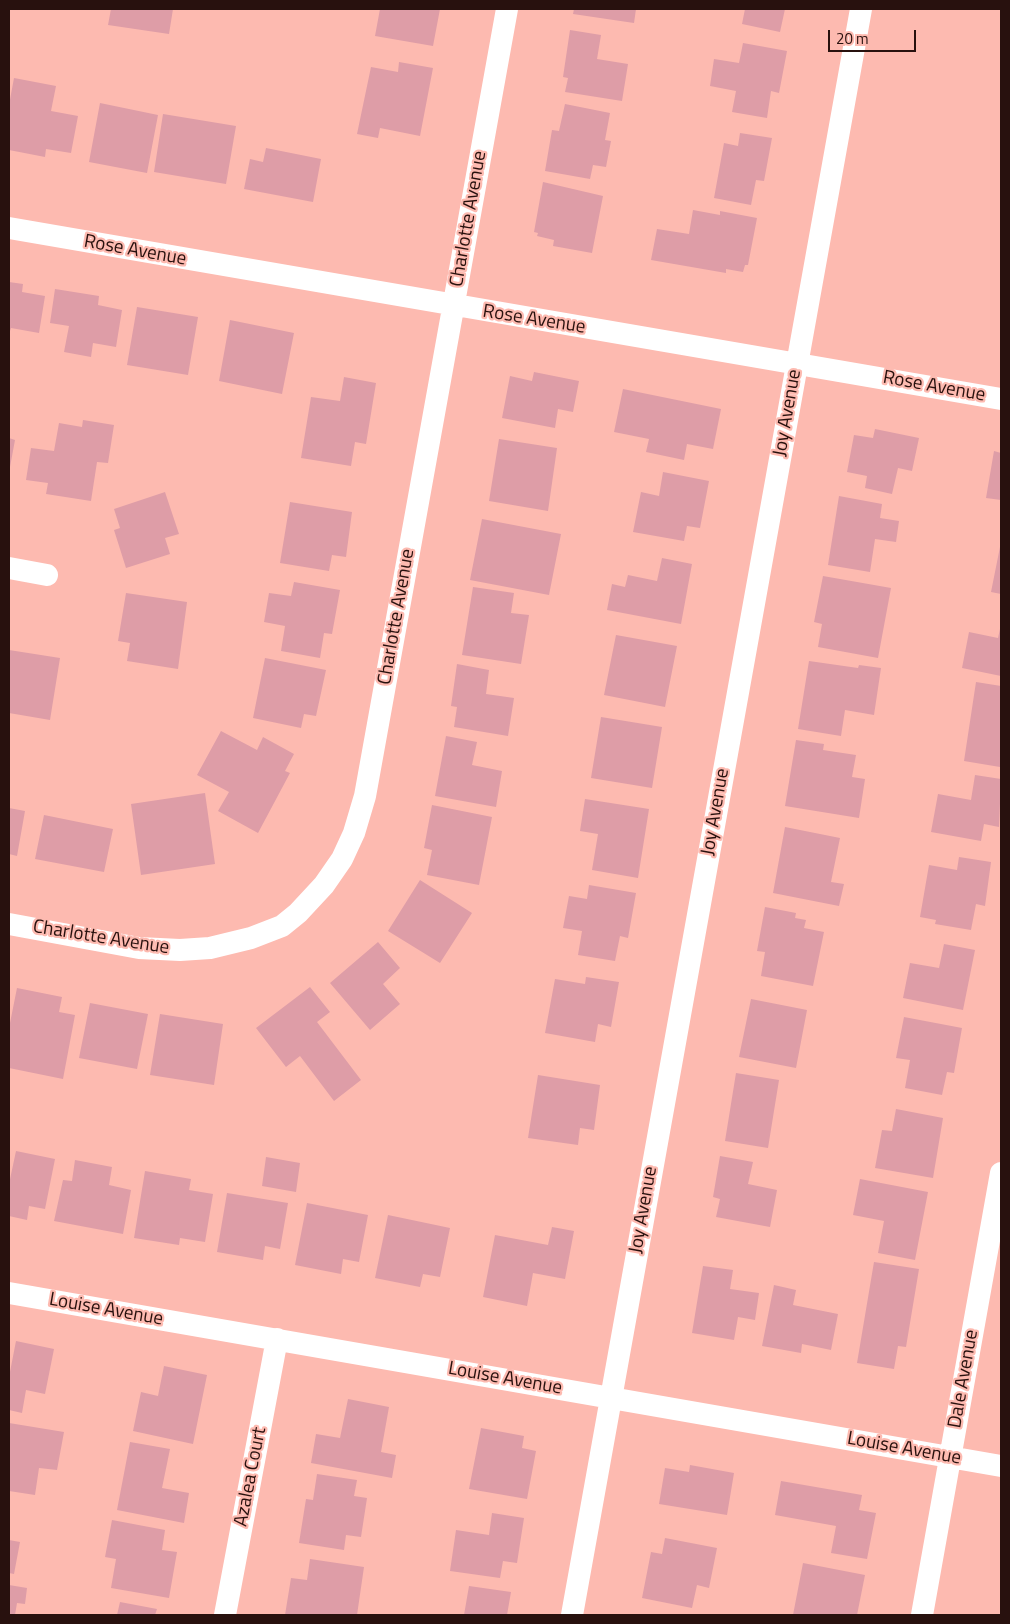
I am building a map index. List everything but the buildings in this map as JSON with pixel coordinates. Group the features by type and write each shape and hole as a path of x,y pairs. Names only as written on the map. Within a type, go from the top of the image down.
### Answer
{"street":[{"name":"Charlotte Avenue","path":"9,924 139,948 180,950 210,948 251,938 282,926 298,913 324,885 342,859 354,833 365,796 507,9"},
{"name":"Joy Avenue","path":"572,1615 861,9"},
{"name":"Rose Avenue","path":"9,228 1001,399"},
{"path":"9,568 47,575"},
{"name":"Dale Avenue","path":"922,1615 1001,1173"},
{"name":"Louise Avenue","path":"9,1293 1001,1466"},
{"name":"Azalea Court","path":"226,1615 277,1339"}]}
